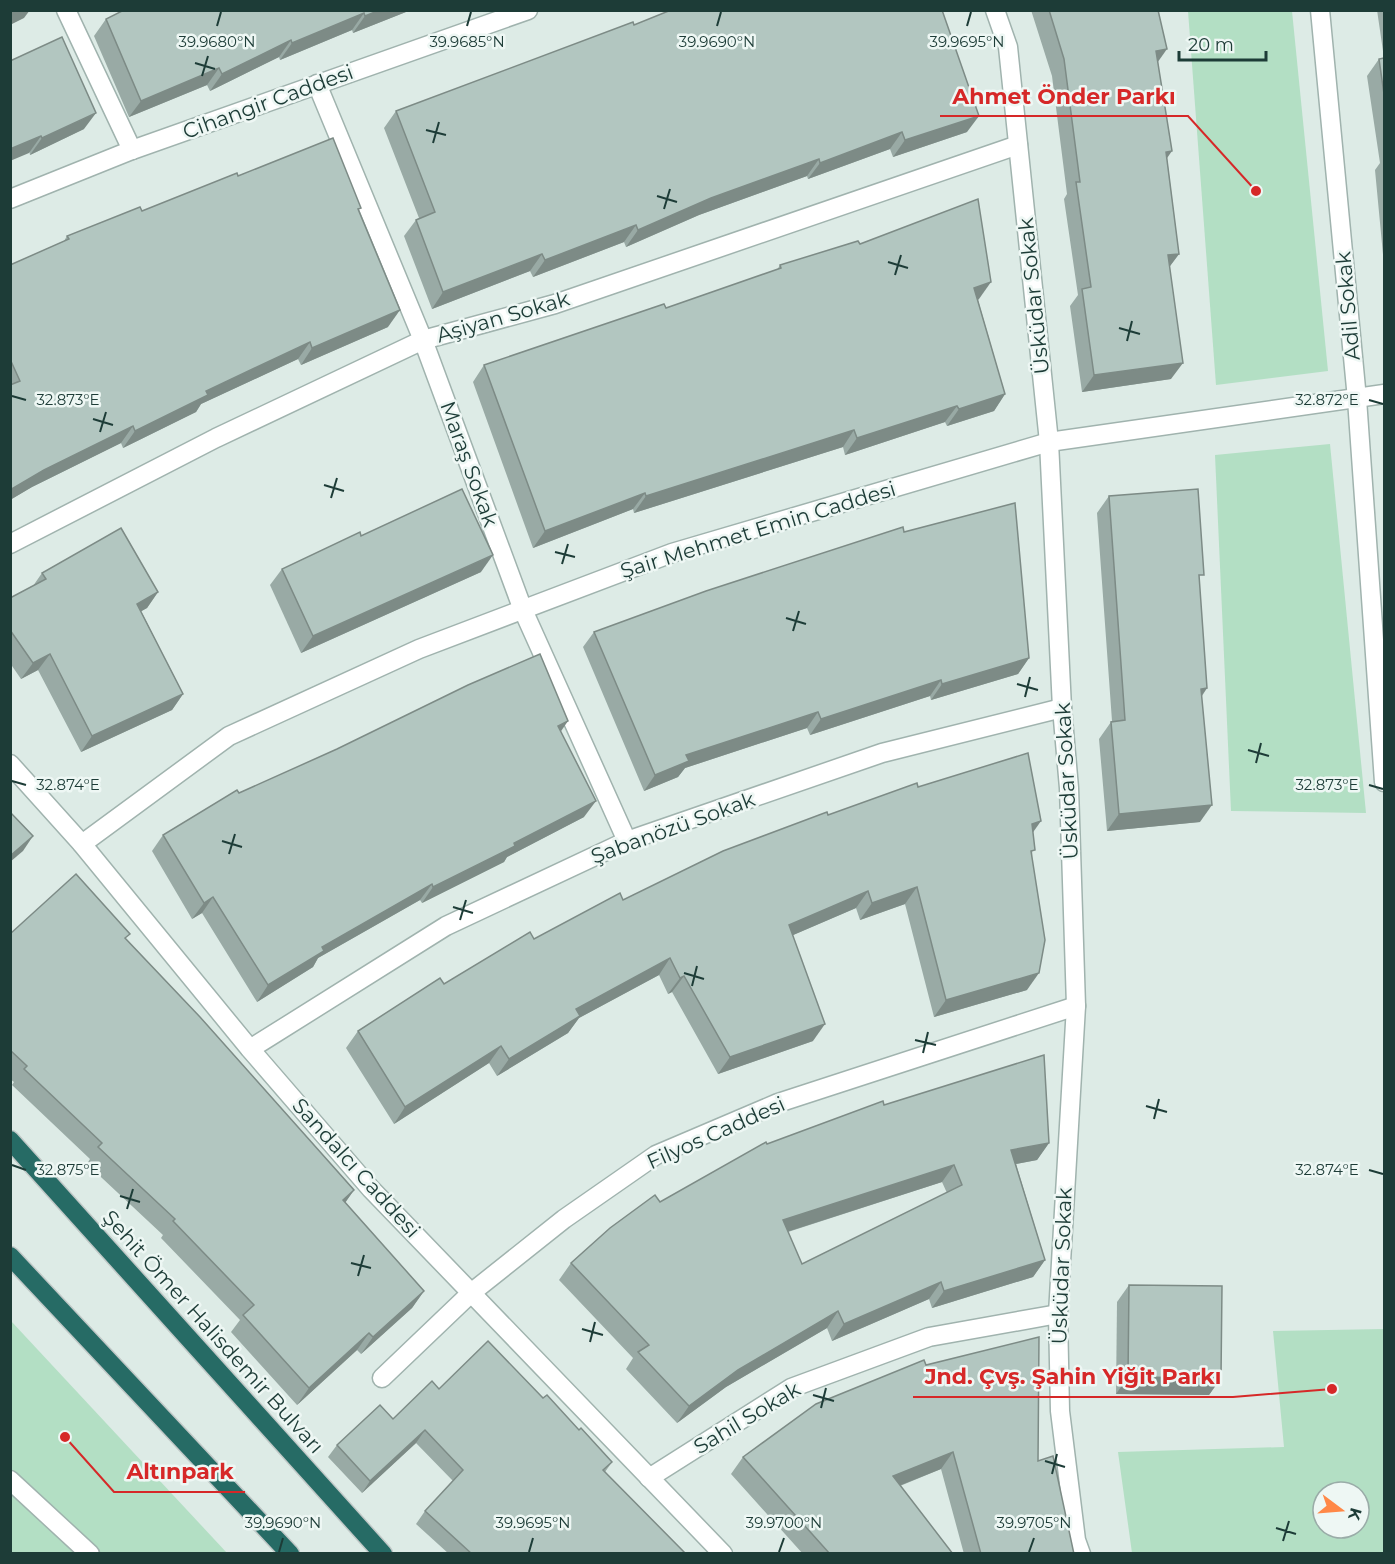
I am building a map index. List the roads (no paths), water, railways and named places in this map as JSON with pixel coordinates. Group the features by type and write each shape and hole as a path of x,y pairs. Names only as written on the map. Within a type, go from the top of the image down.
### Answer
{"highway":[{"name":"Şehit Ömer Halisdemir Bulvarı","path":"10,1140 382,1554"},
{"path":"10,1256 290,1554"}],"street":[{"path":"66,10 132,150"},
{"name":"Cihangir Caddesi","path":"10,198 132,150 528,10"},
{"name":"Üsküdar Sokak","path":"995,10 1008,47 1049,442 1062,708 1069,788 1076,1006 1058,1314 1060,1411 1076,1540 1081,1554"},
{"name":"Adil Sokak","path":"1320,10 1357,399 1384,782"},
{"name":"Maraş Sokak","path":"317,84 423,340 523,610 627,841"},
{"name":"Aşiyan Sokak","path":"10,544 216,438 423,340 555,304 1018,145"},
{"name":"Şair Mehmet Emin Caddesi","path":"82,844 229,735 418,649 672,553 1049,442 1384,394"},
{"name":"Şabanözü Sokak","path":"250,1049 446,926 627,841 882,753 1062,708"},
{"name":"Sandalcı Caddesi","path":"10,764 82,844 250,1049 371,1189 723,1554"},
{"name":"Filyos Caddesi","path":"382,1378 471,1293 564,1219 656,1155 778,1103 1076,1006"},
{"name":"Sahil Sokak","path":"649,1478 791,1388 929,1337 1058,1314"},
{"path":"10,1480 90,1554"}],"place":[{"name":"Ahmet Önder Parkı","path":"1256,191"},
{"name":"Jnd. Çvş. Şahin Yiğit Parkı","path":"1332,1389"},
{"name":"Altınpark","path":"65,1437"}]}
